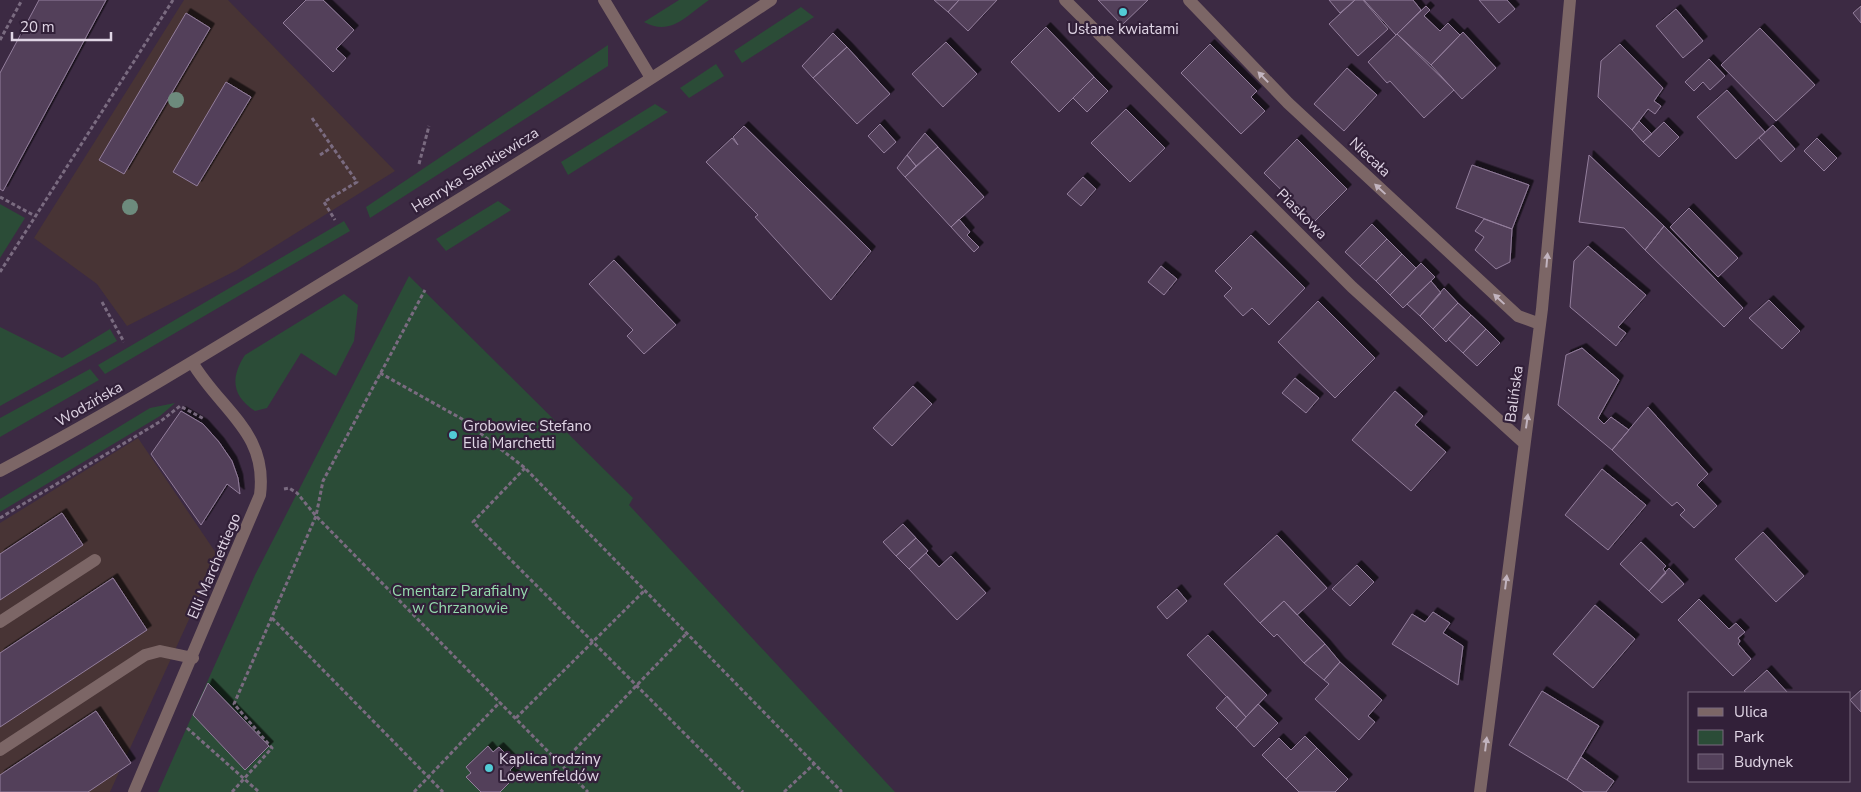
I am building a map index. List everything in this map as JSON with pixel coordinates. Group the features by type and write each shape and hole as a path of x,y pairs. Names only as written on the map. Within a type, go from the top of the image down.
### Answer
{"street":[{"path":"604,0 651,78"},
{"name":"Henryka Sienkiewicza","path":"192,362 497,176 771,0"},
{"name":"Piaskowa","path":"1065,0 1352,287 1524,443"},
{"name":"Niecała","path":"1189,0 1288,103 1518,316 1540,324"},
{"name":"Balińska","path":"1480,792 1540,324 1570,0"},
{"name":"Wodzińska","path":"0,471 109,412 192,362"},
{"name":"Elli Marchettiego","path":"134,792 260,495 262,470 253,440 202,380 192,362"},
{"path":"0,622 96,560"},
{"path":"0,750 145,655 160,651 192,658"}],"path":[{"path":"0,40 22,0"},
{"path":"0,272 173,0"},
{"path":"312,118 356,182 324,202 335,220"},
{"path":"420,164 429,126"},
{"path":"320,156 332,147"},
{"path":"0,197 35,216"},
{"path":"232,792 272,748 234,704 316,516 323,481 425,290"},
{"path":"102,302 124,342"},
{"path":"380,373 462,419 525,468 841,790 840,792"},
{"path":"0,518 161,420 180,406 205,420"},
{"path":"525,468 473,522 743,792"},
{"path":"260,495 289,488 297,493 316,516 588,792"},
{"path":"516,718 645,590"},
{"path":"272,618 444,792"},
{"path":"561,764 686,634"},
{"path":"414,792 500,702"},
{"path":"168,714 182,722 259,792"},
{"path":"784,792 814,764"}],"shaded area":[{"path":"184,0 228,0 395,171 237,270 127,326 97,284 34,238"},
{"path":"138,438 218,556 110,792 0,792 0,523"}],"green space":[{"path":"679,0 709,0 686,18 671,26 654,26 644,22"},
{"path":"801,7 814,17 742,63 734,51"},
{"path":"608,45 608,66 370,218 366,207"},
{"path":"716,64 724,76 689,98 680,88"},
{"path":"655,104 668,112 568,175 561,162"},
{"path":"498,201 511,210 446,251 436,239"},
{"path":"0,204 25,218 0,258"},
{"path":"344,221 350,231 105,374 98,365"},
{"name":"Cmentarz Parafialny w Chrzanowie","path":"409,276 633,498 629,505 895,792 158,792 255,575"},
{"path":"344,294 358,305 354,341 336,376 301,353 267,408 255,411 247,405 238,393 236,386 237,371 245,355"},
{"path":"0,327 62,358 110,329 117,341 0,406"},
{"path":"90,369 99,380 0,437 0,418"},
{"path":"175,403 160,416 0,512 0,499 150,408"}],"building":[{"path":"39,0 106,0 3,191 0,189 0,73"},
{"path":"306,0 323,0 354,30 336,49 346,58 333,72 283,23"},
{"path":"934,0 959,0 948,12"},
{"path":"959,0 997,0 968,31 948,12"},
{"name":"Usłane kwiatami","path":"1098,0 1148,0 1122,25"},
{"path":"1329,0 1355,0 1340,13"},
{"path":"1355,0 1363,0 1388,29 1358,56 1329,24"},
{"path":"1364,0 1413,0 1421,10 1396,35"},
{"path":"1479,0 1507,0 1515,9 1499,23"},
{"path":"1426,6 1430,10 1424,16 1440,31 1448,23 1460,35 1431,65 1397,34"},
{"path":"1861,6 1861,23 1853,13"},
{"path":"1676,9 1703,41 1683,58 1656,26"},
{"path":"186,13 210,28 124,174 99,160"},
{"path":"1046,27 1094,77 1059,112 1011,62"},
{"path":"1760,28 1815,85 1776,121 1721,65"},
{"path":"1463,32 1496,68 1462,99 1431,65"},
{"path":"833,33 847,47 813,78 802,66"},
{"path":"1397,34 1454,90 1424,118 1390,81 1387,83 1368,62"},
{"path":"946,42 977,74 943,107 912,74"},
{"path":"1210,44 1257,91 1251,97 1265,111 1241,134 1181,73"},
{"path":"1620,44 1663,88 1654,101 1661,106 1655,114 1648,109 1632,130 1598,97 1601,61"},
{"path":"847,47 890,94 857,124 813,78"},
{"path":"1709,59 1725,76 1710,90 1703,82 1694,91 1685,82"},
{"path":"1347,68 1377,95 1344,131 1314,104"},
{"path":"1094,77 1108,91 1087,112 1073,98"},
{"path":"226,82 251,97 197,186 173,172"},
{"path":"1727,90 1765,132 1736,159 1697,117"},
{"path":"1126,109 1165,148 1130,182 1091,143"},
{"path":"1639,121 1652,134 1643,142 1632,130"},
{"path":"1664,122 1679,137 1659,157 1643,142"},
{"path":"880,124 896,142 884,153 868,136"},
{"path":"1773,125 1795,149 1781,162 1759,138"},
{"path":"744,126 871,251 831,300 755,217 758,215 706,162 732,138 738,145 733,137"},
{"path":"925,133 938,147 916,166 907,155"},
{"path":"1817,138 1837,158 1824,171 1804,151"},
{"path":"1297,139 1347,189 1314,222 1264,173"},
{"path":"938,147 984,197 951,227 905,177"},
{"path":"907,155 916,166 905,177 897,168"},
{"path":"1589,155 1664,226 1645,250 1624,228 1579,222"},
{"path":"1472,165 1529,185 1512,229 1456,208"},
{"path":"1083,177 1096,189 1081,206 1067,194"},
{"path":"1689,208 1738,258 1718,277 1670,227"},
{"path":"959,219 970,232 967,235 979,247 974,252 951,227"},
{"path":"1484,219 1512,229 1510,262 1496,269 1475,250 1484,237 1475,231"},
{"path":"1372,224 1387,239 1360,266 1345,252"},
{"path":"1664,226 1743,308 1724,327 1645,250"},
{"path":"1251,235 1305,288 1269,325 1252,308 1243,316 1224,296 1232,288 1215,271"},
{"path":"1387,239 1402,254 1376,281 1360,266"},
{"path":"1588,246 1646,295 1618,327 1626,333 1616,346 1570,307 1574,261"},
{"path":"1402,254 1416,268 1390,295 1376,281"},
{"path":"614,260 676,325 644,354 627,336 633,330 589,284"},
{"path":"1421,263 1435,277 1403,308 1390,295"},
{"path":"1161,266 1177,279 1164,295 1148,282"},
{"path":"1431,281 1441,293 1420,316 1407,304"},
{"path":"1444,288 1458,303 1433,329 1420,316"},
{"path":"1769,300 1800,331 1782,349 1749,318"},
{"path":"1318,301 1375,358 1335,398 1278,342"},
{"path":"1458,303 1471,315 1446,342 1433,329"},
{"path":"1471,315 1486,329 1463,353 1448,339"},
{"path":"1486,329 1500,343 1477,366 1463,353"},
{"path":"1582,348 1619,380 1598,418 1604,424 1611,417 1629,430 1612,450 1558,405 1566,355"},
{"path":"1295,378 1319,398 1306,413 1282,393"},
{"path":"913,386 932,404 892,446 873,428"},
{"path":"1395,391 1423,416 1415,425 1446,452 1411,491 1352,440"},
{"path":"1648,407 1708,474 1697,485 1717,506 1694,528 1680,515 1685,510 1677,502 1672,506 1612,450"},
{"path":"181,411 203,424 219,442 232,461 238,478 240,494 227,484 201,525 151,454"},
{"path":"1602,469 1646,505 1608,550 1565,515"},
{"path":"62,513 83,545 0,600 0,554"},
{"path":"903,524 916,538 896,556 883,542"},
{"path":"1763,532 1804,576 1776,602 1735,559"},
{"path":"1277,535 1327,588 1297,615 1284,601 1260,623 1224,584"},
{"path":"916,538 928,551 909,569 896,556"},
{"path":"1641,542 1666,566 1663,569 1666,573 1649,591 1620,564"},
{"path":"926,553 939,567 951,556 986,593 957,620 909,569"},
{"path":"1357,565 1374,582 1350,606 1332,589"},
{"path":"1669,568 1684,584 1662,603 1649,591"},
{"path":"113,578 147,630 0,727 0,653"},
{"path":"1177,589 1187,601 1167,619 1157,607"},
{"path":"1699,599 1729,629 1736,623 1745,632 1738,638 1740,641 1738,644 1751,659 1733,676 1678,620"},
{"path":"1284,601 1325,644 1304,663 1277,634 1274,637 1260,623"},
{"path":"1595,605 1635,639 1593,688 1553,654"},
{"path":"1433,612 1450,623 1443,633 1463,646 1458,685 1392,644 1412,614 1425,622"},
{"path":"1208,635 1267,695 1246,717 1187,655"},
{"path":"1325,644 1340,662 1324,680 1304,663"},
{"path":"1340,662 1382,700 1368,716 1375,722 1359,740 1315,699 1329,684 1324,680"},
{"path":"1767,670 1787,692 1746,692 1744,691"},
{"path":"208,683 269,746 245,770 193,715"},
{"path":"1861,690 1861,712 1851,701"},
{"path":"1542,691 1599,726 1567,780 1509,745"},
{"path":"1227,696 1246,717 1236,728 1216,708"},
{"path":"1258,704 1278,723 1254,747 1236,728"},
{"path":"96,711 131,763 88,792 0,792 0,775"},
{"path":"1305,736 1317,748 1286,779 1262,755 1279,738 1291,750"},
{"name":"Kaplica rodziny Loewenfeldów","path":"488,746 493,752 499,747 516,764 510,770 516,776 500,792 481,792 466,777 471,773 466,767"},
{"path":"1317,748 1348,779 1335,792 1299,792 1286,779"},
{"path":"1581,757 1614,781 1606,792 1584,792 1567,780"}],"place":[{"name":"Usłane kwiatami","path":"1123,12"},
{"name":"Grobowiec Stefano Elia Marchetti","path":"453,435"},
{"name":"Kaplica rodziny Loewenfeldów","path":"489,768"}]}
